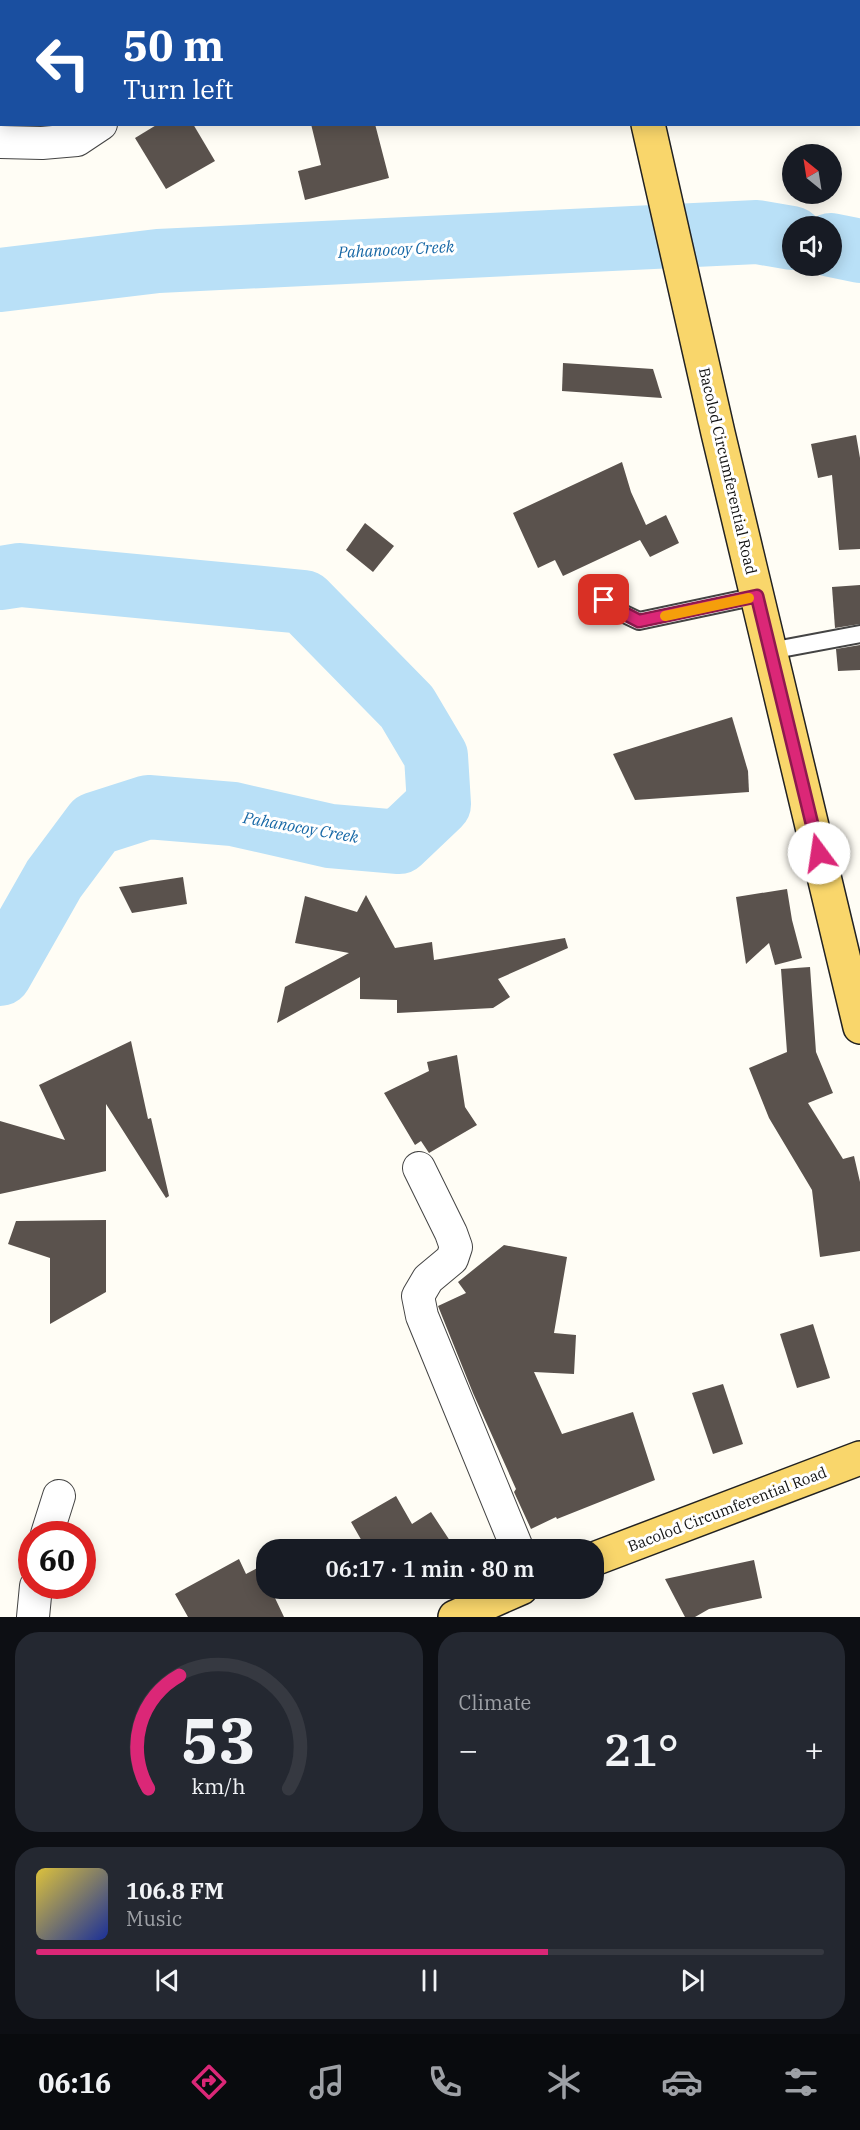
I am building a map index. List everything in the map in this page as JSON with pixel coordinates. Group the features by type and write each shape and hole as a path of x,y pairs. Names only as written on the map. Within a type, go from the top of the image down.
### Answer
{"main road":[{"name":"Bacolod Circumferential Road","path":"648,126 860,1027"},
{"name":"Bacolod Circumferential Road","path":"604,1555 860,1458"},
{"path":"455,1617 495,1599"}],"street":[{"path":"0,142 42,143 77,140 98,126"},
{"path":"419,1168 456,1247 452,1259 428,1279 418,1296 422,1316 513,1539"},
{"path":"50,1521 59,1496"},
{"path":"33,1617 35,1599"}],"lane":[{"path":"592,590 616,609 639,621 757,596"},
{"path":"770,651 860,634"}],"building":[{"path":"155,126 194,126 215,161 166,189 135,138"},
{"path":"311,126 376,126 389,178 305,200 298,171 321,165"},
{"path":"563,363 653,369 662,398 562,391"},
{"path":"856,435 860,458 860,549 839,550 832,475 818,478 811,444"},
{"path":"622,462 631,492 646,525 666,515 679,543 650,557 640,540 563,576 555,560 538,568 513,513"},
{"path":"365,523 394,546 373,572 346,550"},
{"path":"860,585 860,624 835,628 832,587"},
{"path":"860,645 860,670 838,671 836,649"},
{"path":"732,717 748,771 749,792 635,800 613,754"},
{"path":"183,877 187,904 132,913 119,887"},
{"path":"787,889 802,958 775,965 769,943 746,964 736,897"},
{"path":"366,895 395,948 432,942 434,960 565,938 568,948 498,979 510,997 493,1008 397,1013 397,1000 360,999 360,977 277,1023 285,987 349,953 295,943 305,896 357,912"},
{"path":"810,967 816,1052 833,1093 808,1103 843,1159 854,1156 860,1182 860,1251 820,1257 812,1190 769,1118 749,1068 787,1052 781,969"},
{"path":"131,1041 148,1119 151,1118 169,1196 166,1198 106,1104 106,1171 0,1194 0,1121 65,1140 39,1085"},
{"path":"457,1055 465,1107 477,1125 429,1153 421,1141 415,1145 384,1093 429,1071 427,1062"},
{"path":"106,1220 106,1292 50,1324 50,1258 8,1244 16,1221"},
{"path":"504,1245 567,1257 554,1333 576,1335 574,1374 534,1372 562,1434 633,1412 655,1480 557,1519 556,1517 531,1529 438,1306 466,1293 458,1282"},
{"path":"813,1324 830,1378 797,1388 780,1334"},
{"path":"723,1384 743,1444 713,1454 692,1393"},
{"path":"396,1496 412,1524 431,1512 449,1539 361,1539 351,1522"},
{"path":"239,1559 246,1574 256,1569 256,1599 275,1599 284,1617 188,1617 175,1594"},
{"path":"754,1560 762,1598 709,1609 695,1617 685,1617 665,1579"}],"waterway":[{"name":"Pahanocoy Creek","path":"0,280 158,261 757,232 782,236"},
{"name":"Pahanocoy Creek","path":"842,247 860,251"},
{"name":"Pahanocoy Creek","path":"0,578 20,575 304,602 407,707 436,756 439,804 399,842 330,836 233,814 148,807 95,824 54,879 0,974"}],"slow traffic":[{"path":"665,616 749,598"}],"route":[{"path":"604,600 639,621 757,596 819,853"}]}
